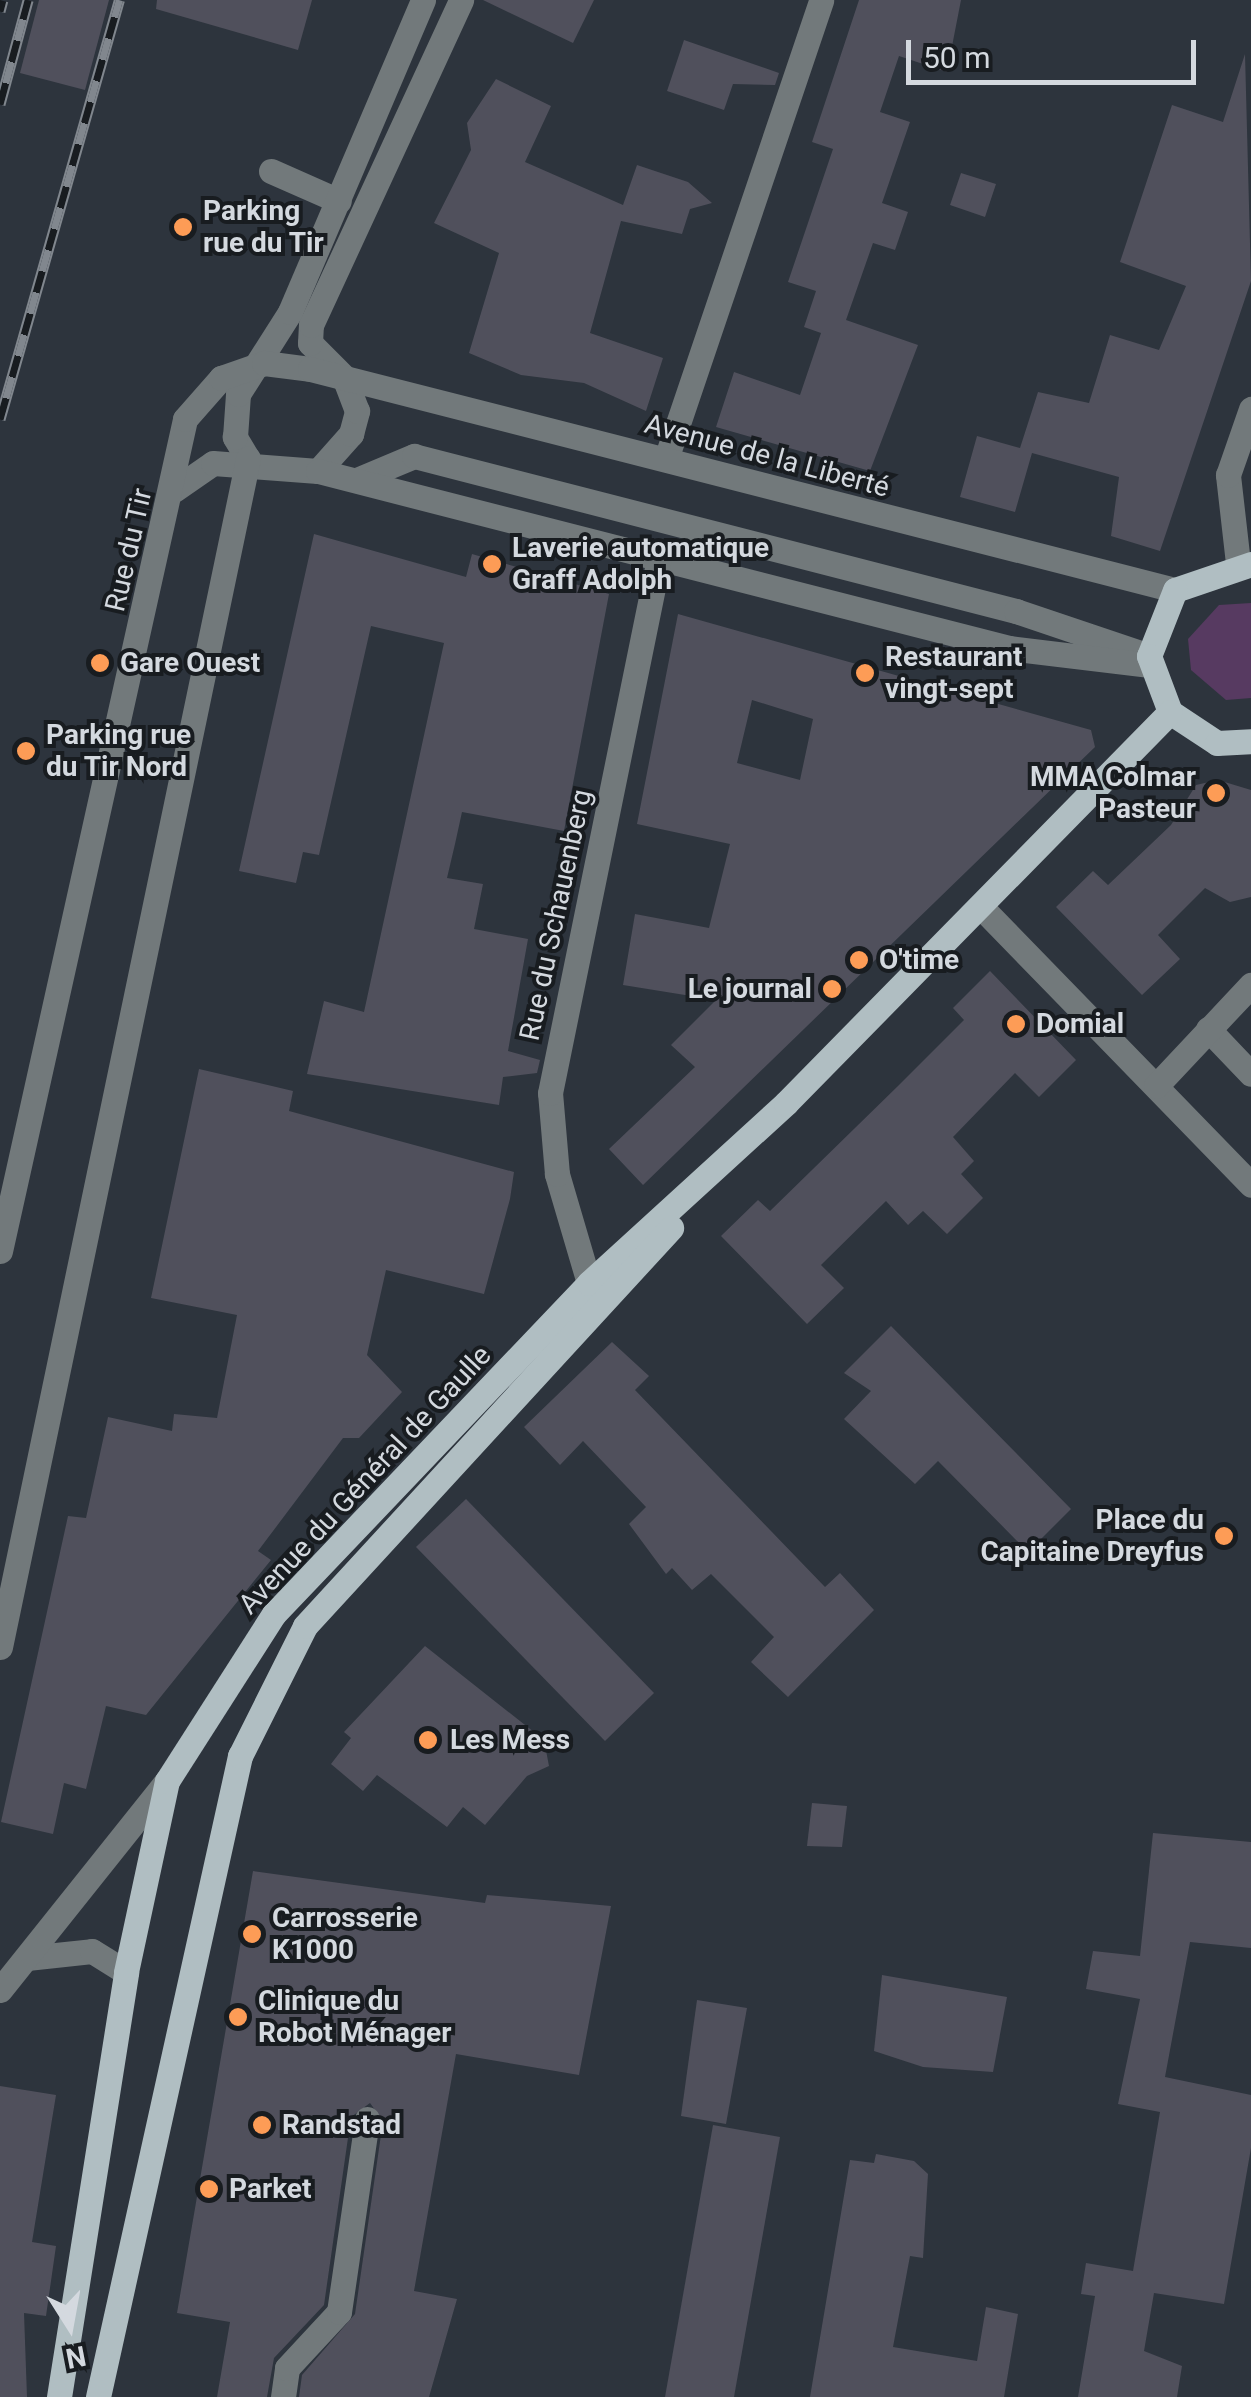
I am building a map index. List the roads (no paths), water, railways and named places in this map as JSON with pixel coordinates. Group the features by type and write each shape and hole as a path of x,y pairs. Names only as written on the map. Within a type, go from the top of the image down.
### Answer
{"main road":[{"path":"1244,563 1176,590 1150,661 1170,712 1217,743 1251,742"},
{"name":"Avenue du Général de Gaulle","path":"58,2397 126,1972 166,1781 274,1614 590,1283 786,1103 982,908 1170,712"},
{"name":"Avenue du Général de Gaulle","path":"98,2397 240,1756 305,1626 786,1103"}],"street":[{"path":"666,459 821,0"},
{"path":"0,1647 248,459 236,437 236,406 264,363 340,201 422,2 457,8 311,325 310,343 344,377 357,411 351,434 318,471"},
{"path":"271,171 340,201"},
{"name":"Avenue de la Liberté","path":"264,363 344,377 1176,590"},
{"name":"Rue du Tir","path":"0,1252 174,490 185,419 198,399 264,363"},
{"path":"1244,563 1228,475 1251,409"},
{"path":"360,480 414,456 1016,611 1150,661"},
{"path":"174,490 213,463 248,459 318,471 1009,648 1150,661"},
{"name":"Rue du Schauenberg","path":"590,1283 557,1174 550,1092 659,558"},
{"path":"982,908 1251,1185"},
{"path":"1156,1086 1251,984"},
{"path":"1208,1028 1251,1074"},
{"name":"Rue du Tir","path":"0,1209 15,1178"},
{"path":"0,1990 166,1781"},
{"path":"27,1958 92,1951 126,1972"},
{"path":"284,2397 287,2368 339,2312 366,2119"}],"railway":[{"path":"0,11 3,0"},
{"path":"0,104 28,0"},
{"path":"0,419 119,0"}],"place":[{"name":"Parking rue du Tir","path":"183,227"},
{"name":"Laverie automatique Graff Adolph","path":"492,564"},
{"name":"Gare Ouest","path":"100,663"},
{"name":"Restaurant vingt-sept","path":"865,673"},
{"name":"Parking rue du Tir Nord","path":"26,751"},
{"name":"MMA Colmar Pasteur","path":"1216,793"},
{"name":"O'time","path":"859,960"},
{"name":"Le journal","path":"832,989"},
{"name":"Domial","path":"1016,1024"},
{"name":"Place du Capitaine Dreyfus","path":"1224,1536"},
{"name":"Les Mess","path":"428,1740"},
{"name":"Carrosserie K1000","path":"252,1934"},
{"name":"Clinique du Robot Ménager","path":"238,2017"},
{"name":"Randstad","path":"262,2125"},
{"name":"Parket","path":"209,2189"}]}
